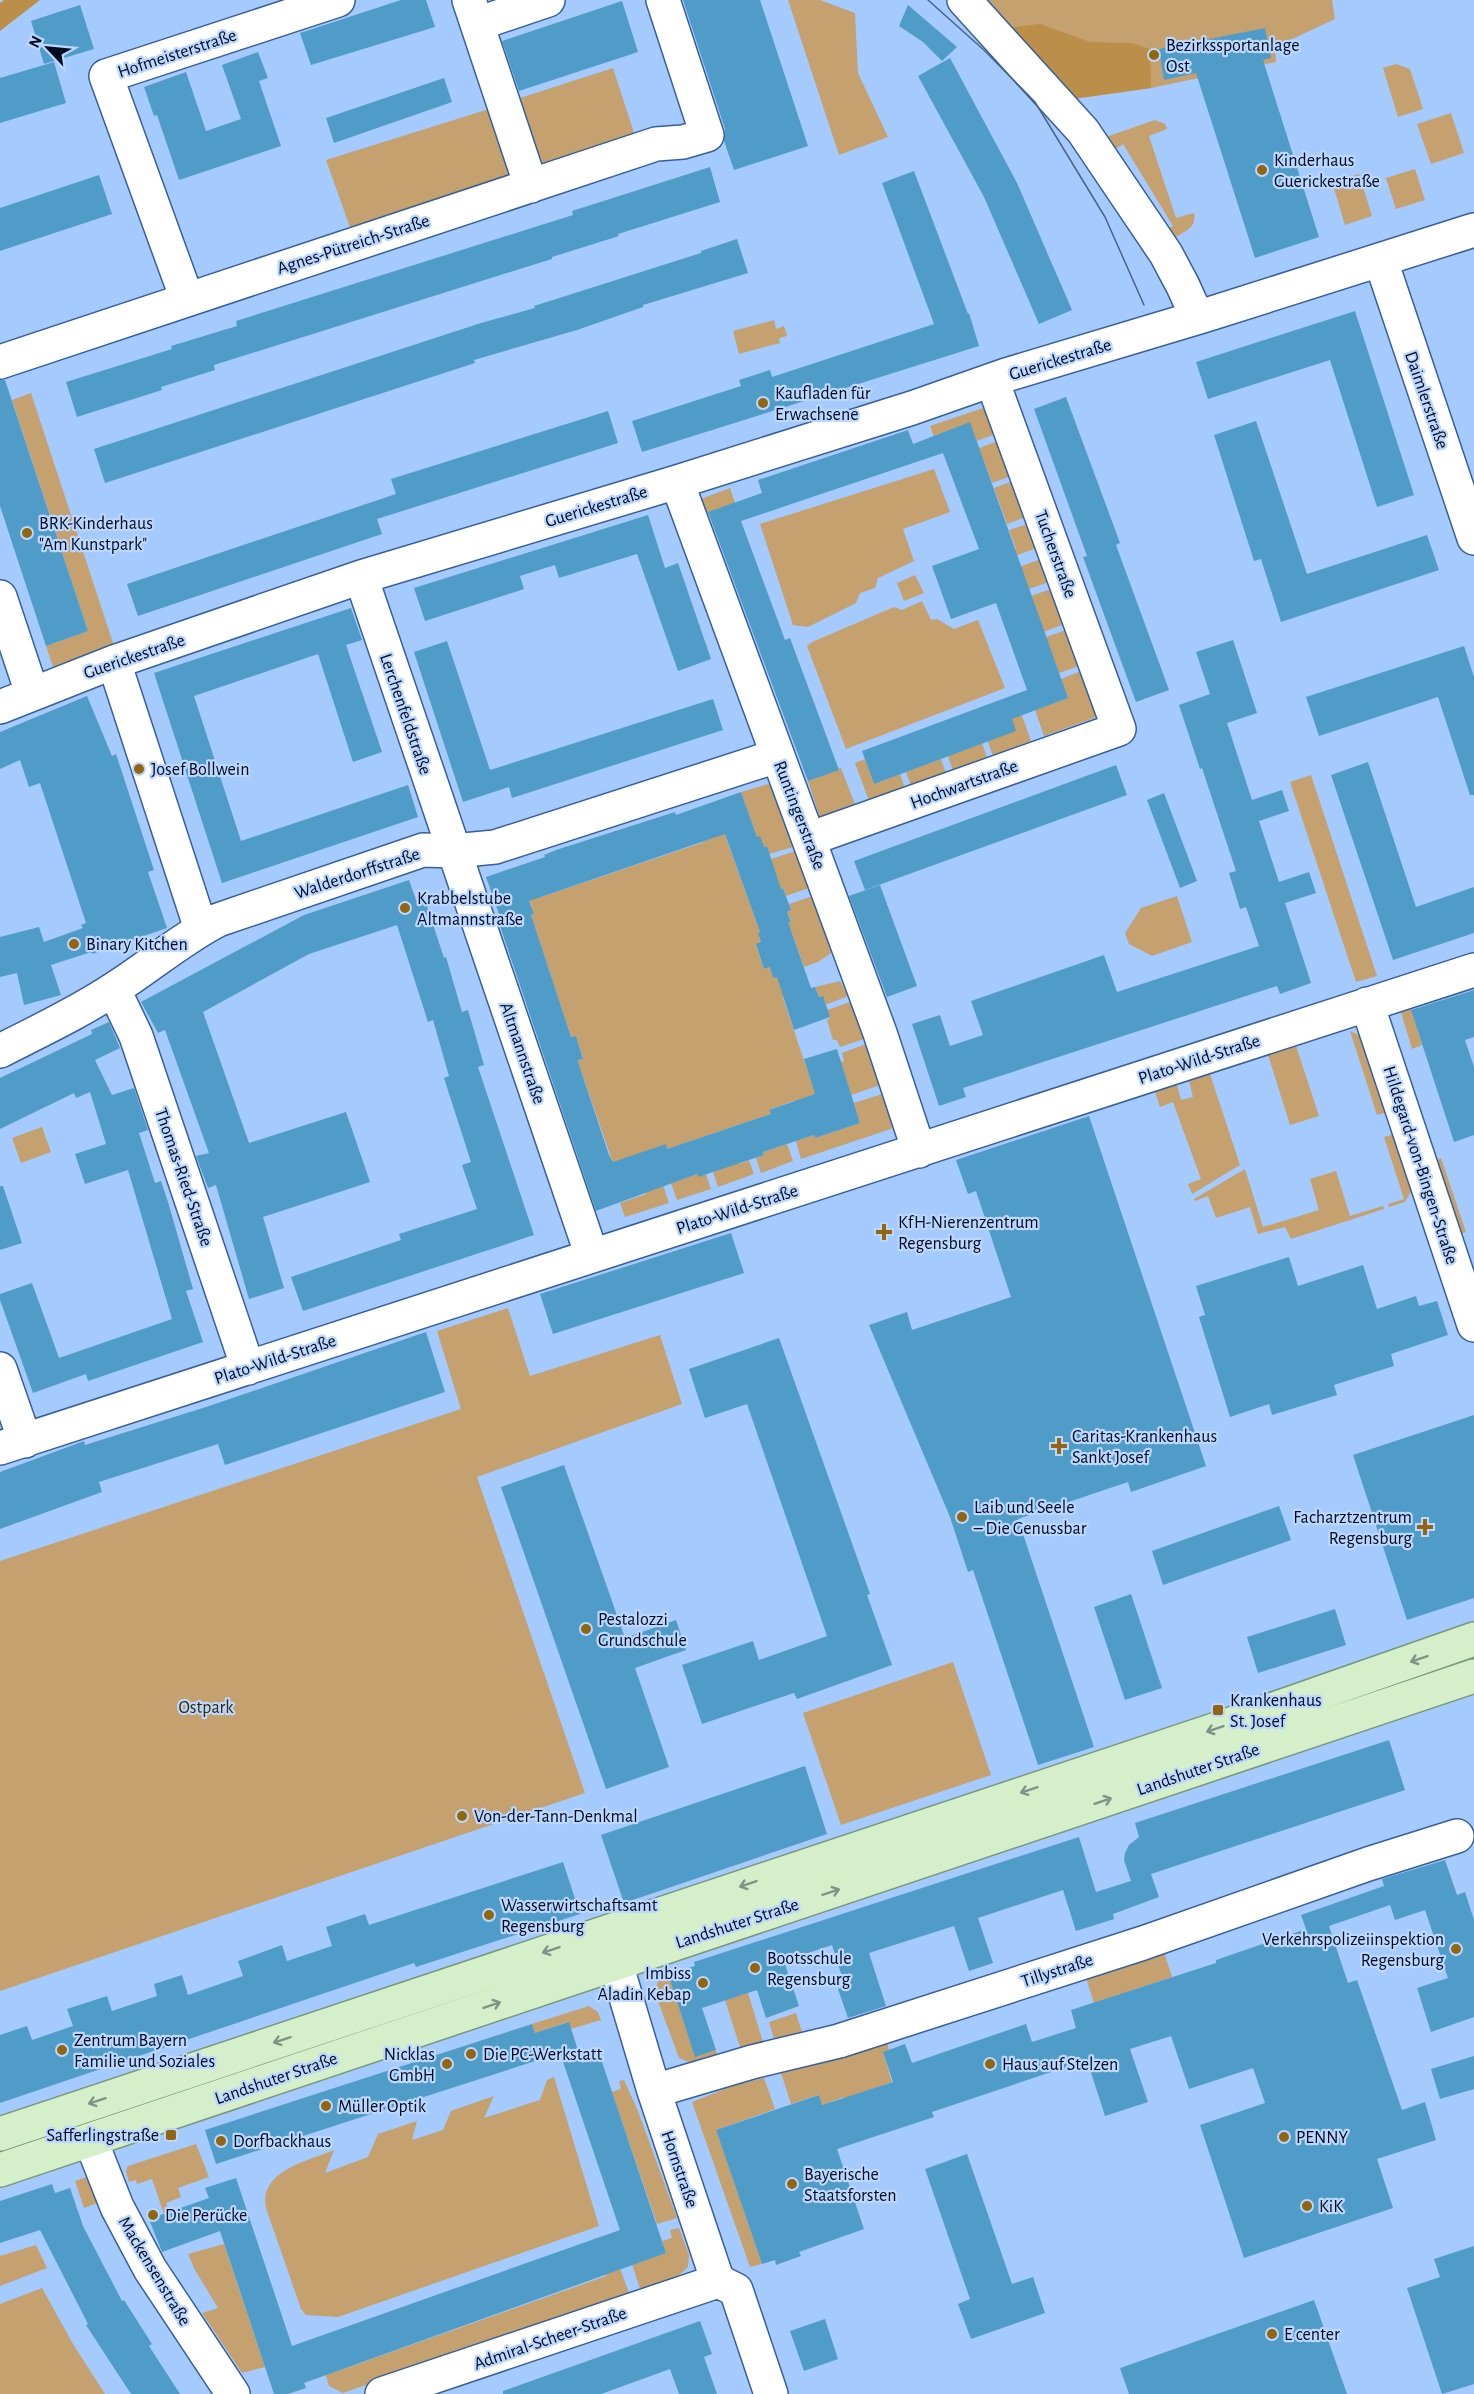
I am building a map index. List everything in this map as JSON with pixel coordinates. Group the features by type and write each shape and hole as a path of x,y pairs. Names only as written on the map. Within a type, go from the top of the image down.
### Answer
{"main road":[{"name":"Landshuter Straße","path":"0,2134 1211,1731 1474,1640"},
{"name":"Landshuter Straße","path":"0,2170 1474,1676"}],"street":[{"name":"Hofmeisterstraße","path":"187,299 106,76 338,0"},
{"path":"531,186 473,12 548,0"},
{"name":"Agnes-Pütreich-Straße","path":"0,362 656,144 682,142 707,135 663,0"},
{"path":"964,0 1083,131 1166,254 1184,286 1197,317"},
{"name":"Guerickestraße","path":"0,707 114,662 361,577 677,482 912,408 992,380 1381,261 1474,230"},
{"name":"Daimlerstraße","path":"1381,261 1474,538"},
{"name":"Tucherstraße","path":"992,380 1119,729"},
{"name":"Runtingerstraße","path":"677,482 880,1033 919,1151"},
{"name":"Lerchenfeldstraße","path":"361,577 453,851"},
{"path":"0,597 32,693"},
{"path":"114,662 201,929"},
{"name":"Hochwartstraße","path":"809,839 1119,729"},
{"name":"Walderdorffstraße","path":"0,1051 73,1014 114,990 201,929 218,920 423,850 453,851 495,847 777,756"},
{"name":"Altmannstraße","path":"453,851 592,1256"},
{"name":"Plato-Wild-Straße","path":"12,1445 1474,970"},
{"name":"Thomas-Ried-Straße","path":"114,990 136,1036 248,1368"},
{"name":"Hildegard-von-Bingen-Straße","path":"1367,1004 1474,1325"},
{"path":"0,1369 12,1445"},
{"name":"Tillystraße","path":"654,2091 752,2062 839,2041 1143,1943 1368,1864 1457,1836"},
{"name":"Hornstraße","path":"606,1932 654,2091 718,2281"},
{"name":"Mackensenstraße","path":"91,2141 117,2207 150,2270 233,2394"},
{"path":"718,2281 736,2290 771,2394"},
{"name":"Admiral-Scheer-Straße","path":"382,2394 718,2281"}],"green space":[{"path":"788,0 820,0 855,13 858,73 888,137 839,155"},
{"name":"Bezirkssportanlage Ost","path":"981,0 1332,0 1335,19 1275,47 1276,62 1151,88 1073,99"},
{"path":"1396,64 1410,69 1423,109 1398,117 1383,68"},
{"path":"613,68 635,136 535,168 514,100"},
{"path":"489,109 511,175 351,230 326,160"},
{"path":"1451,113 1464,153 1431,164 1417,124"},
{"path":"1155,120 1165,124 1167,129 1149,136 1176,218 1194,213 1192,226 1174,238 1165,231 1173,226 1123,144 1109,153 1103,138"},
{"path":"1415,169 1425,200 1396,209 1386,178"},
{"path":"1359,174 1372,216 1345,225 1332,182"},
{"path":"774,320 776,329 784,326 787,336 779,338 780,343 739,354 733,331"},
{"path":"31,393 115,649 54,670 46,646 88,631 12,400"},
{"path":"983,408 987,411 996,434 977,441 969,423 937,435 935,440 930,426"},
{"path":"998,441 1011,476 992,483 979,448"},
{"path":"934,469 950,512 903,529 914,561 878,578 875,588 860,593 856,603 808,627 793,625 760,524"},
{"path":"1013,481 1026,517 1007,524 994,488"},
{"path":"730,488 735,503 706,513 701,499"},
{"path":"1028,524 1037,548 1012,557 1010,552 1016,549 1009,530"},
{"path":"1041,559 1049,582 1029,589 1016,568"},
{"path":"915,575 924,593 904,601 897,583"},
{"path":"1051,589 1064,624 1044,632 1031,596"},
{"path":"922,601 931,620 937,619 954,629 978,620 1005,688 846,749 807,646 894,607 902,610"},
{"path":"1066,630 1079,666 1059,673 1046,637"},
{"path":"1081,671 1096,715 1094,718 1044,736 1035,710 1068,698 1061,679"},
{"path":"1020,710 1031,741 993,756 988,742 1010,714"},
{"path":"982,743 987,758 953,771 948,756"},
{"path":"865,759 874,784 900,774 905,788 869,801 855,763"},
{"path":"941,759 946,773 911,786 906,772"},
{"path":"841,768 856,807 823,819 820,818 808,781"},
{"path":"1311,775 1377,976 1356,982 1290,782"},
{"path":"768,784 771,786 793,847 769,854 767,846 764,847 757,837 741,792"},
{"path":"724,832 760,932 758,933 761,942 756,945 764,969 770,967 773,978 802,969 783,998 818,1102 793,1101 769,1110 771,1114 667,1149 666,1145 615,1169 580,1068 578,1060 583,1058 576,1036 571,1037 531,915 534,914 528,897 539,893 541,897 701,843"},
{"path":"796,851 809,888 786,896 783,888 779,889 771,859"},
{"path":"813,896 831,953 818,962 804,967 788,922 791,921 787,912 791,910 789,904"},
{"path":"1177,896 1192,942 1152,956 1129,944 1125,933 1141,908"},
{"path":"840,981 848,996 825,1005 815,987"},
{"path":"850,1002 864,1039 840,1047 837,1040 833,1040 827,1020 830,1018 827,1010"},
{"path":"1411,1009 1422,1045 1412,1049 1401,1012"},
{"path":"1350,1031 1361,1036 1388,1112 1377,1115"},
{"path":"866,1044 880,1085 851,1095 841,1062 844,1061 842,1053"},
{"path":"1296,1046 1319,1116 1290,1125 1268,1055"},
{"path":"1210,1074 1240,1165 1192,1194 1188,1184 1201,1179 1173,1102 1160,1107 1155,1092 1177,1085 1181,1100 1193,1097 1189,1081"},
{"path":"882,1094 893,1126 891,1129 801,1159 796,1141 814,1135 815,1138 860,1123 854,1103"},
{"path":"42,1127 51,1152 21,1163 12,1138"},
{"path":"1395,1134 1412,1190 1405,1202 1389,1207 1388,1204 1404,1199 1384,1137"},
{"path":"787,1144 793,1161 761,1173 756,1158 764,1155 763,1152"},
{"path":"1441,1158 1466,1232 1454,1236 1431,1163"},
{"path":"749,1160 754,1174 718,1187 713,1172 738,1161 740,1164"},
{"path":"1245,1169 1263,1227 1319,1210 1310,1179 1336,1171 1350,1216 1383,1206 1384,1209 1291,1239 1285,1227 1258,1234 1250,1207 1216,1218 1208,1196 1195,1201 1194,1199"},
{"path":"697,1174 706,1174 711,1189 677,1200 671,1183"},
{"path":"663,1185 669,1203 625,1217 620,1203"},
{"name":"Ostpark","path":"508,1308 530,1376 660,1335 682,1404 477,1477 585,1793 0,1991 0,1561 461,1409 437,1331"},
{"path":"953,1662 991,1775 841,1825 803,1713"},
{"path":"1163,1949 1172,1977 1094,2003 1085,1975"},
{"path":"668,1974 695,2056 716,2050 717,2055 692,2063 679,2058 655,1993 658,1980"},
{"path":"748,1993 763,2042 740,2047 725,2000"},
{"path":"589,2006 598,2012 601,2020 571,2029 568,2022 535,2033 532,2024"},
{"path":"796,2013 802,2032 774,2039 769,2022"},
{"path":"887,2043 889,2050 883,2052 892,2082 852,2096 848,2108 844,2097 822,2105 818,2095 791,2104 781,2073"},
{"path":"554,2077 599,2226 338,2317 306,2315 301,2309 266,2208 266,2195 277,2176 299,2163 334,2150 325,2173 368,2157 378,2134 417,2121 412,2140 443,2130 451,2111 494,2096 484,2118 540,2100 547,2080"},
{"path":"764,2078 775,2109 716,2130 762,2264 750,2267 692,2102 732,2086"},
{"path":"624,2080 638,2111 677,2218 657,2224 612,2092 621,2089 619,2081"},
{"path":"196,2144 209,2177 178,2188 181,2197 166,2203 169,2212 164,2214 152,2179 137,2184 136,2180 129,2182 126,2171 128,2166"},
{"path":"90,2176 100,2202 84,2208 75,2181"},
{"path":"679,2228 689,2255 688,2267 677,2277 640,2289 632,2264 666,2253 662,2241 672,2238 670,2230"},
{"path":"608,2235 629,2293 343,2393 329,2386 315,2338 321,2336 335,2372 606,2276 593,2239"},
{"path":"224,2244 265,2367 242,2373 202,2313 218,2308 188,2254"},
{"path":"36,2245 47,2268 0,2286 0,2256"},
{"path":"42,2288 73,2344 105,2394 0,2394 0,2304"}],"shaded area":[{"path":"4,0 40,0 0,31 0,3"},
{"path":"1040,24 1090,42 1132,43 1150,49 1151,88 1073,99 1008,28"}],"building":[{"path":"401,0 426,0 435,27 311,65 300,33"},
{"path":"683,0 760,0 808,146 734,170 724,141 725,129"},
{"path":"622,1 638,52 519,91 502,41"},
{"path":"80,5 94,49 44,64 31,21"},
{"path":"908,5 957,47 942,61 923,42 899,26"},
{"name":"Kinderhaus Guerickestraße","path":"1265,28 1271,58 1263,60 1319,237 1255,258 1196,73 1164,80 1159,49"},
{"path":"258,52 268,78 259,81 281,146 179,180 157,115 154,116 144,87 186,72 206,131 241,119 222,65"},
{"path":"950,58 1017,183 1072,310 1039,324 984,197 918,76"},
{"path":"54,62 66,103 0,123 0,78"},
{"path":"444,78 452,102 334,143 326,118"},
{"path":"710,167 720,202 618,234 619,236 552,257 552,259 214,365 215,370 161,387 162,390 77,417 66,382 237,326 236,321 573,215 572,211"},
{"path":"914,171 969,313 979,346 642,452 632,421 741,386 739,380 770,370 772,377 934,324 882,183"},
{"path":"99,175 112,214 0,251 0,208"},
{"path":"737,239 748,273 643,305 643,307 577,330 474,360 475,363 105,483 94,449 481,323 535,308 534,306 701,253 701,251"},
{"path":"1355,311 1414,495 1377,507 1330,360 1208,399 1196,362"},
{"path":"0,380 5,380 88,631 46,646 0,506"},
{"path":"1066,397 1120,543 1116,545 1169,690 1136,702 1083,557 1087,556 1034,409"},
{"path":"608,411 618,443 377,519 382,534 138,616 127,584 396,494 391,479"},
{"path":"1256,421 1307,574 1427,535 1439,570 1281,622 1261,559 1254,561 1214,435"},
{"path":"970,422 1068,698 1012,719 1016,731 874,784 862,751 1027,690 996,603 951,619 932,566 979,549 943,453 741,521 785,640 790,638 839,770 808,781 708,512 762,493 758,480 908,430 913,444"},
{"path":"648,515 665,568 678,563 711,659 678,671 637,554 559,578 555,565 520,576 524,589 425,621 414,588"},
{"path":"351,608 362,640 346,645 382,752 353,762 318,654 194,696 241,841 408,785 418,817 222,883 154,673"},
{"path":"1233,640 1257,713 1227,723 1252,800 1282,790 1289,811 1259,821 1279,882 1309,872 1316,893 1285,903 1311,983 1280,994 1277,986 963,1088 966,1097 939,1106 912,1024 940,1015 950,1046 983,1035 971,1001 1104,955 1117,992 1259,946 1246,907 1240,909 1229,873 1236,871 1179,705 1210,694 1196,652"},
{"path":"447,641 490,770 713,699 723,730 512,798 509,787 463,802 414,652"},
{"path":"1464,646 1474,677 1474,795 1470,795 1438,697 1319,736 1306,697"},
{"path":"87,696 112,756 116,754 154,870 148,872 167,928 92,954 91,952 51,965 61,995 24,1005 17,973 0,977 0,937 39,927 44,942 83,928 81,925 86,923 40,783 29,787 20,760 0,769 0,732"},
{"path":"1368,762 1416,907 1474,887 1474,933 1393,960 1331,775"},
{"path":"1116,765 1127,795 865,890 854,861"},
{"path":"741,792 757,837 760,836 764,847 767,846 781,889 783,888 791,910 787,912 791,922 788,922 811,988 815,987 819,997 823,996 830,1017 794,1030 777,977 773,978 770,967 764,969 756,944 761,942 758,933 760,932 725,834 529,901 534,914 531,915 571,1037 576,1036 583,1059 578,1060 580,1068 609,1155 613,1162 666,1144 667,1149 771,1114 769,1110 815,1094 804,1059 837,1049 860,1123 763,1152 764,1155 698,1177 697,1174 596,1211 500,926 503,925 486,877 545,857 544,855 556,850 675,812 676,815"},
{"path":"1164,793 1197,881 1180,888 1147,800"},
{"path":"409,880 416,900 424,897 444,958 446,957 462,1012 468,1010 484,1065 478,1067 534,1235 303,1311 291,1277 401,1240 399,1234 477,1209 462,1165 471,1162 444,1078 449,1076 433,1020 428,1022 397,925 309,954 203,1012 249,1143 346,1112 370,1182 263,1217 284,1288 249,1299 216,1185 208,1188 196,1156 209,1153 165,1030 158,1033 141,1002 304,915"},
{"path":"880,885 917,986 887,997 849,896"},
{"path":"1474,990 1474,1037 1465,1040 1474,1067 1474,1135 1454,1142 1411,1010"},
{"path":"109,1022 120,1048 95,1060 112,1095 134,1088 148,1130 139,1133 155,1183 161,1181 168,1202 193,1289 186,1291 203,1342 88,1381 86,1374 33,1393 0,1300 0,1294 32,1283 59,1358 172,1319 128,1170 85,1184 75,1154 106,1144 90,1092 76,1098 74,1093 0,1129 0,1078 92,1034 91,1030"},
{"name":"Caritas-Krankenhaus Sankt Josef","path":"1089,1116 1206,1466 1131,1492 1128,1482 1018,1519 1094,1747 1038,1765 973,1570 968,1572 950,1517 869,1325 907,1312 912,1330 1011,1297 976,1191 968,1194 956,1160"},
{"path":"0,1186 3,1186 22,1243 0,1250"},
{"path":"731,1233 744,1273 553,1334 540,1294"},
{"path":"1289,1257 1298,1286 1363,1265 1377,1309 1416,1296 1419,1306 1437,1301 1448,1335 1391,1354 1394,1366 1334,1385 1337,1395 1272,1415 1269,1404 1230,1417 1199,1317 1205,1315 1196,1286"},
{"path":"426,1332 445,1392 225,1465 218,1444 99,1482 102,1492 0,1529 0,1472 84,1441 85,1445 206,1407"},
{"path":"779,1338 870,1594 867,1595 892,1665 797,1699 794,1693 702,1724 682,1665 753,1641 759,1660 827,1636 747,1404 705,1418 689,1369"},
{"name":"Facharztzentrum Regensburg","path":"1474,1415 1474,1598 1407,1620 1353,1455"},
{"name":"Pestalozzi Grundschule","path":"564,1465 625,1638 676,1620 686,1650 635,1668 669,1767 606,1789 501,1487"},
{"path":"1279,1506 1291,1540 1163,1585 1152,1551"},
{"path":"1131,1594 1162,1688 1125,1700 1094,1607"},
{"path":"1335,1609 1346,1645 1258,1673 1247,1637"},
{"path":"1389,1740 1405,1790 1151,1874 1159,1897 1113,1914 1114,1919 1076,1931 1063,1890 978,1918 993,1963 969,1971 954,1926 869,1953 886,2006 848,2018 838,1989 845,1986 832,1945 784,1961 799,2006 766,2018 757,1990 702,2008 716,2050 695,2057 668,1974 695,1966 694,1962 1079,1837 1096,1892 1131,1881 1124,1860 1129,1845 1139,1837 1135,1823"},
{"path":"805,1766 827,1834 624,1903 601,1835"},
{"path":"1445,1860 1457,1895 1465,1892 1474,1920 1474,2017 1431,2032 1417,1988 1448,1978 1425,1910 1395,1920 1390,1905 1329,1926 1348,1983 1357,1980 1402,2110 1425,2102 1436,2140 1377,2159 1393,2208 1244,2258 1200,2125 1265,2103 1253,2068 1189,2089 1171,2036 1130,2049 1148,2102 1105,2116 1087,2060 932,2112 934,2117 837,2149 864,2229 799,2252 801,2256 776,2265 775,2260 762,2264 716,2130 819,2095 822,2105 893,2082 883,2052 905,2044 912,2063 1026,2024 1032,2042 1076,2028 1071,2010 1216,1963 1216,1960 1306,1929 1301,1915 1384,1886 1382,1879"},
{"path":"563,1862 580,1914 416,1967 414,1963 0,2103 0,2035 27,2026 32,2040 73,2026 67,2009 107,1996 112,2011 157,1996 154,1984 182,1975 188,1995 243,1976 238,1961 282,1945 287,1961 332,1946 326,1927 365,1914 369,1925"},
{"path":"569,2022 582,2063 600,2056 666,2253 304,2383 306,2388 288,2394 274,2394 220,2231 162,2252 149,2219 209,2198 205,2188 236,2178 292,2346 620,2230 560,2053 216,2164 205,2130 532,2024 535,2033"},
{"path":"1474,2056 1474,2089 1440,2099 1431,2069"},
{"path":"967,2154 1012,2284 1033,2277 1045,2313 971,2339 958,2304 970,2299 925,2169"},
{"path":"52,2184 55,2193 70,2188 83,2226 122,2301 124,2300 152,2344 149,2346 180,2394 131,2394 86,2325 88,2324 40,2230 0,2243 0,2201"},
{"path":"1474,2246 1474,2384 1442,2394 1407,2288 1440,2277 1434,2259"},
{"name":"E center","path":"1314,2300 1347,2394 1129,2394 1120,2368"},
{"path":"825,2319 838,2359 804,2371 790,2331"},
{"path":"700,2321 712,2354 704,2357 717,2394 679,2394 670,2369 601,2394 503,2394 503,2391"}],"tram line":[{"path":"928,0 985,51 1035,102 1105,217 1144,305"}],"place":[{"name":"Bezirkssportanlage Ost","path":"1154,55"},
{"name":"Kinderhaus Guerickestraße","path":"1262,170"},
{"name":"Kaufladen für Erwachsene","path":"763,403"},
{"name":"BRK-Kinderhaus \"Am Kunstpark\"","path":"27,533"},
{"name":"Josef Bollwein","path":"139,769"},
{"name":"Krabbelstube Altmannstraße","path":"405,908"},
{"name":"Binary Kitchen","path":"74,944"},
{"name":"KfH-Nierenzentrum Regensburg","path":"884,1232"},
{"name":"Caritas-Krankenhaus Sankt Josef","path":"1059,1446"},
{"name":"Laib und Seele – Die Genussbar","path":"962,1517"},
{"name":"Facharztzentrum Regensburg","path":"1425,1527"},
{"name":"Pestalozzi Grundschule","path":"586,1629"},
{"name":"Krankenhaus St. Josef","path":"1218,1710"},
{"name":"Von-der-Tann-Denkmal","path":"462,1816"},
{"name":"Wasserwirtschaftsamt Regensburg","path":"489,1915"},
{"name":"Verkehrspolizeiinspektion Regensburg","path":"1456,1949"},
{"name":"Bootsschule Regensburg","path":"755,1968"},
{"name":"Imbiss Aladin Kebap","path":"703,1983"},
{"name":"Zentrum Bayern Familie und Soziales","path":"62,2050"},
{"name":"Die PC-Werkstatt","path":"471,2054"},
{"name":"Nicklas GmbH","path":"447,2064"},
{"name":"Haus auf Stelzen","path":"990,2064"},
{"name":"Müller Optik","path":"326,2106"},
{"name":"Safferlingstraße","path":"171,2135"},
{"name":"PENNY","path":"1284,2137"},
{"name":"Dorfbackhaus","path":"221,2141"},
{"name":"Bayerische Staatsforsten","path":"792,2184"},
{"name":"KiK","path":"1307,2206"},
{"name":"Die Perücke","path":"153,2215"},
{"name":"E center","path":"1272,2334"}]}
